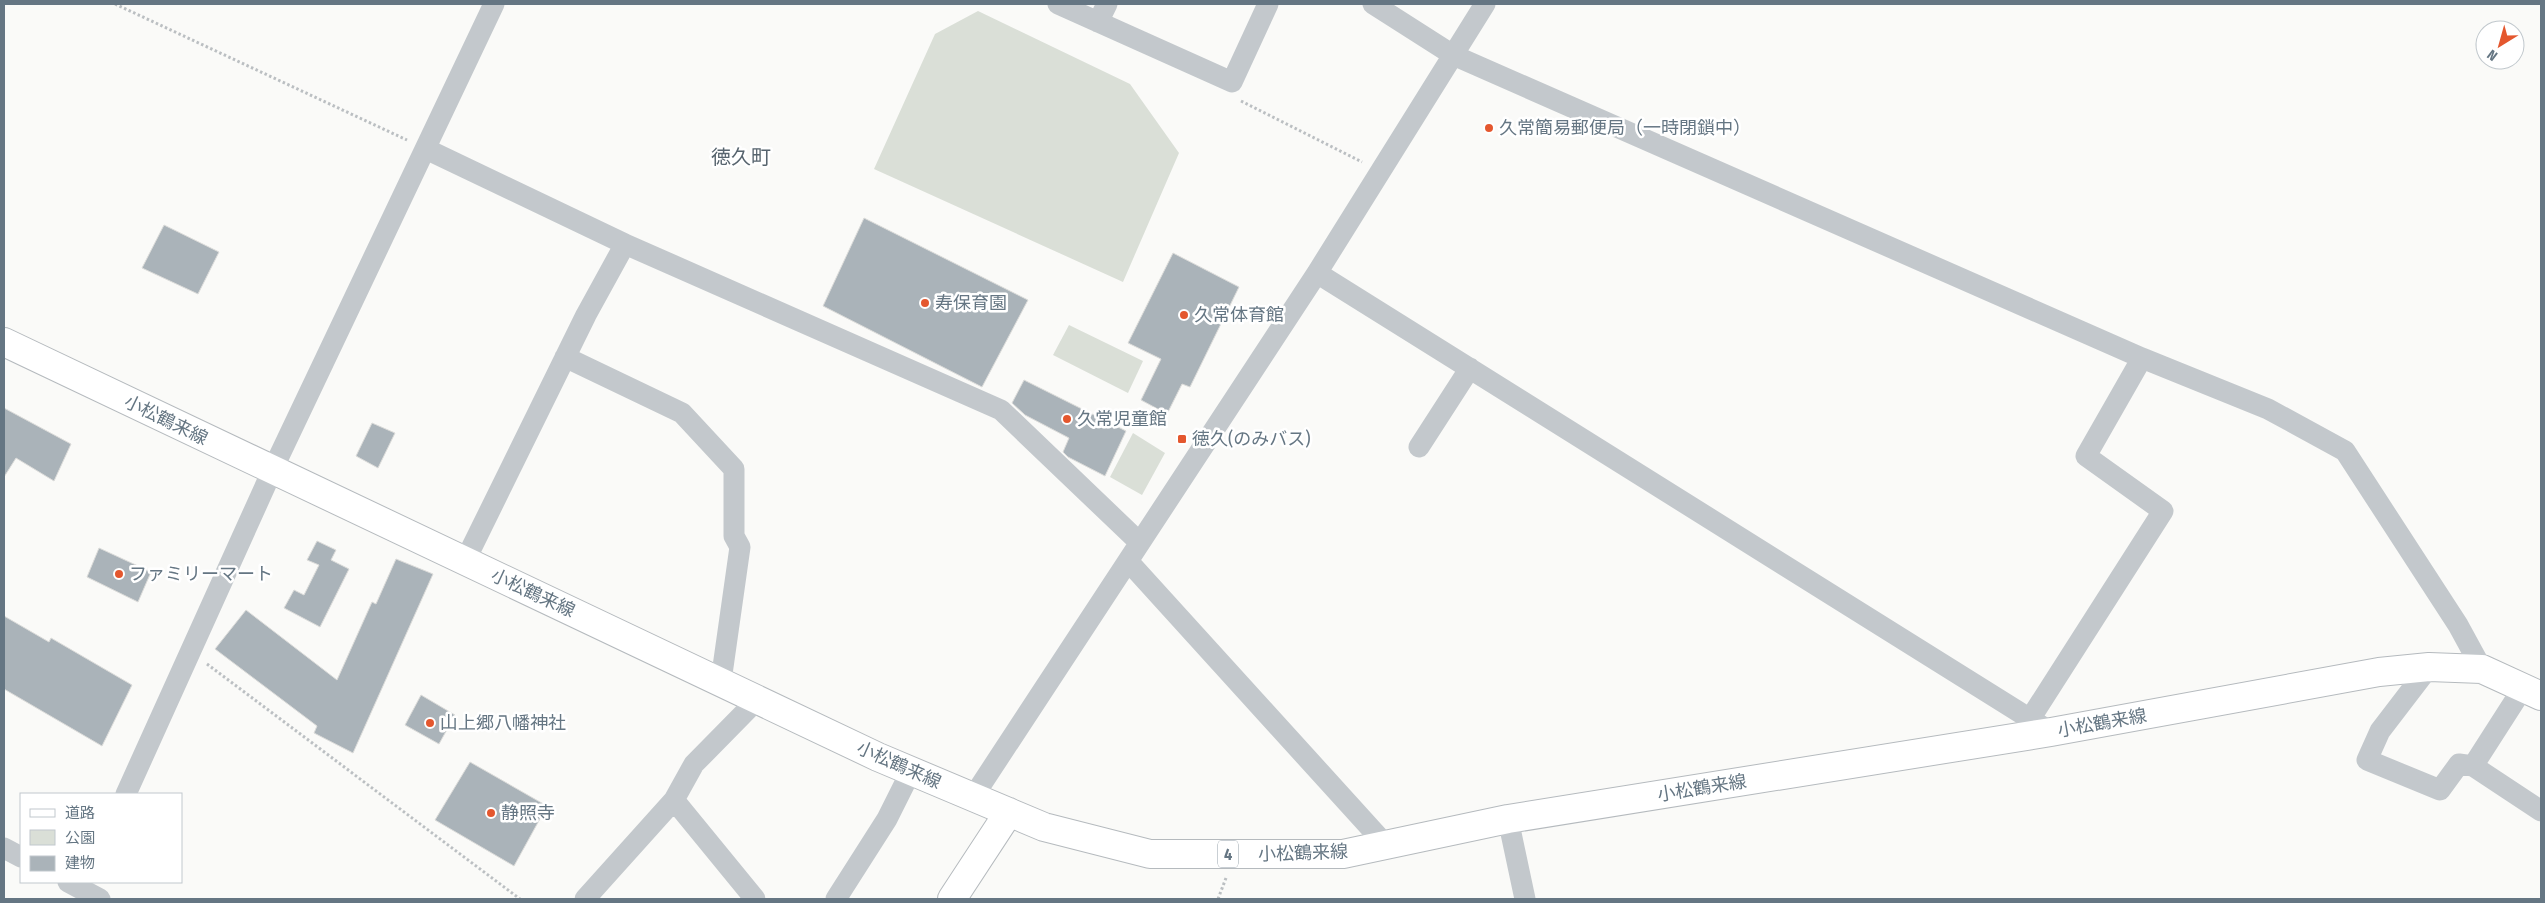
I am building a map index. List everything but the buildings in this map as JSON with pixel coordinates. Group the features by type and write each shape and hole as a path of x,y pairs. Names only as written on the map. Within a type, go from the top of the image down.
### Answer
{"main road":[{"name":"小松鶴来線","path":"4,342 272,471 911,771 1044,827 1150,854 1343,854 1508,819 2041,725 2379,672 2428,667 2482,669 2532,692"},
{"path":"952,899 1009,812"}],"street":[{"path":"126,793 272,471 494,4"},
{"path":"1058,4 1103,13 1232,82 1268,4"},
{"path":"1373,4 1453,55 2142,358 2268,409 2344,451 2458,625 2482,669"},
{"path":"973,796 1316,273 1485,4"},
{"path":"426,149 625,244 1001,410 1139,542"},
{"path":"465,561 565,358 625,244"},
{"path":"1316,273 2041,725 2163,511 2086,456 2142,358"},
{"path":"565,358 682,413 734,469 734,536 740,547 721,681"},
{"path":"1419,447 1470,368"},
{"path":"1128,561 1385,844"},
{"path":"2428,667 2380,731 2367,760 2440,790 2459,764 2473,766 2541,811"},
{"path":"2473,766 2532,692"},
{"path":"585,899 674,800 694,764 718,742 758,698"},
{"path":"836,899 887,818 911,771"},
{"path":"674,800 755,899"},
{"path":"1508,819 1525,899"},
{"path":"4,848 20,856"},
{"path":"70,883 93,893"}],"path":[{"path":"115,4 426,149"},
{"path":"1232,82 1238,99 1381,171"},
{"path":"190,652 520,899"}],"green space":[{"path":"978,11 1130,84 1179,153 1123,282 874,169 935,34"},
{"path":"1069,325 1143,361 1128,393 1053,355"},
{"path":"1133,433 1165,453 1142,495 1110,477"}],"place":[{"name":"久常簡易郵便局（一時閉鎖中）","path":"1489,128"},
{"name":"寿保育園","path":"925,303"},
{"name":"久常体育館","path":"1184,315"},
{"name":"久常児童館","path":"1067,419"},
{"name":"徳久(のみバス)","path":"1182,439"},
{"name":"ファミリーマート","path":"119,574"},
{"name":"山上郷八幡神社","path":"430,723"},
{"name":"静照寺","path":"491,813"}],"district":[{"name":"徳久町","path":"741,157"}]}
